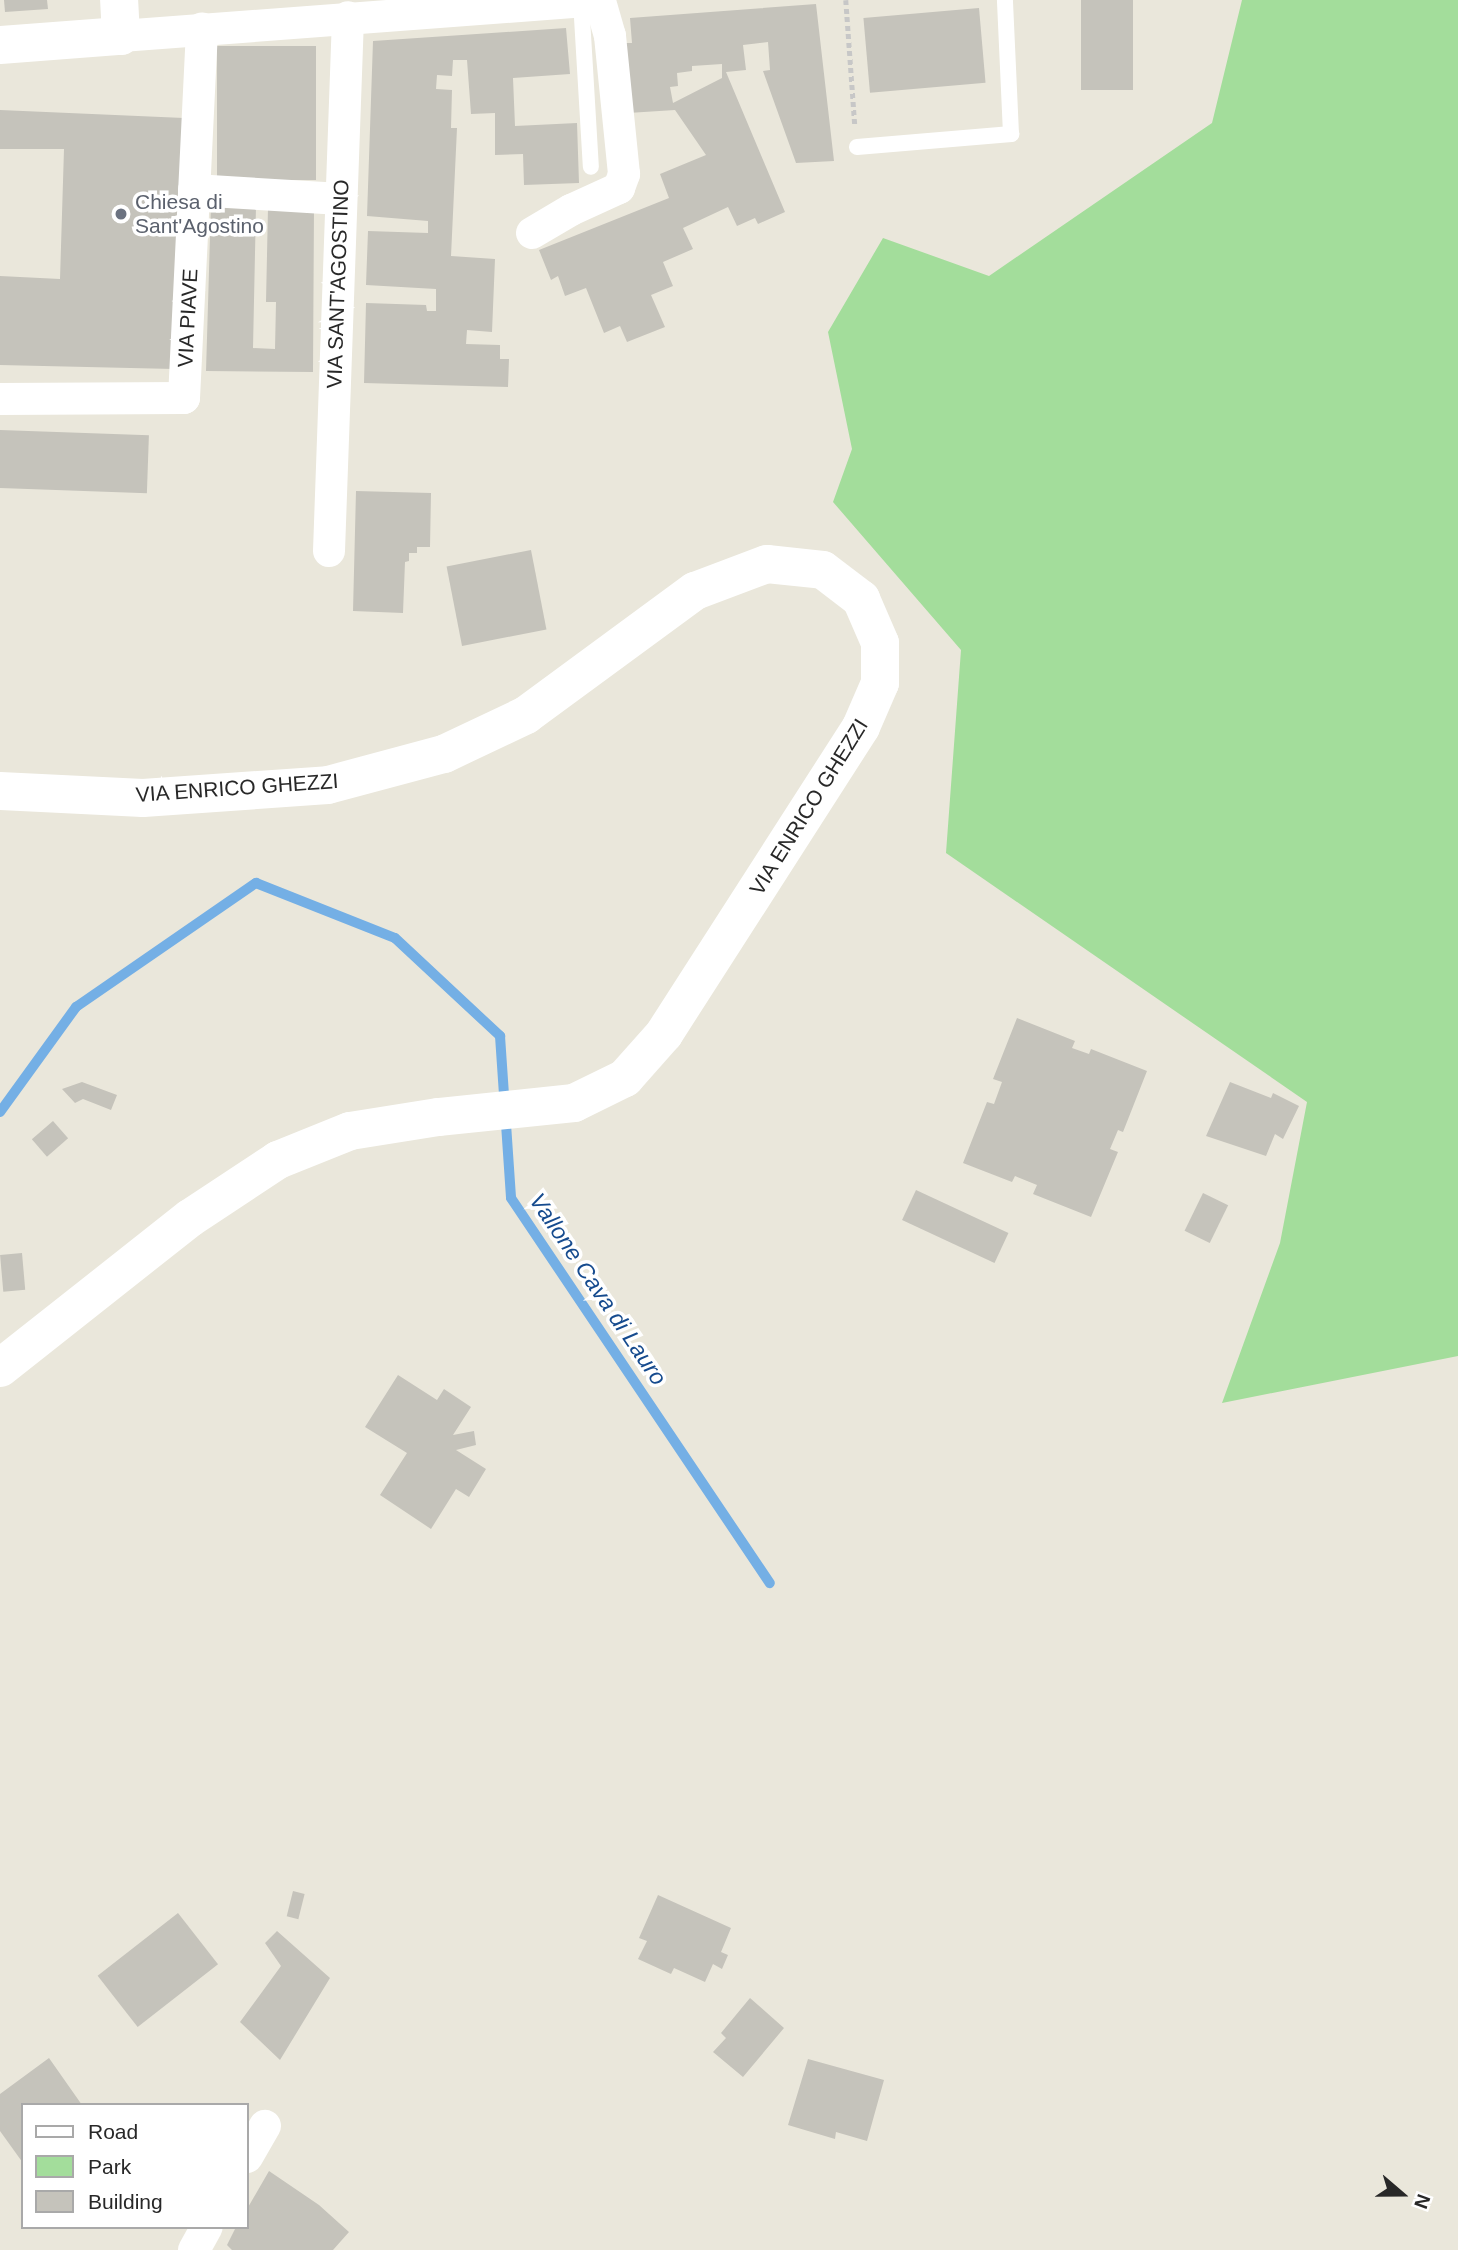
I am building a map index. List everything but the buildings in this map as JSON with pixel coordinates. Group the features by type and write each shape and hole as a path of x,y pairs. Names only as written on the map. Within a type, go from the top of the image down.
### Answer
{"street":[{"path":"0,45 120,18 202,28 593,0 610,36 624,174 619,188 571,210 532,233"},
{"name":"VIA SANT'AGOSTINO","path":"329,551 348,17"},
{"name":"VIA PIAVE","path":"0,399 184,398 202,28"},
{"path":"194,190 341,198"},
{"name":"VIA ENRICO GHEZZI","path":"0,791 143,798 328,785 444,754 526,715 695,591 767,565 823,570 861,599 880,643 880,683 861,727 664,1034 625,1077 574,1103 438,1117 350,1131 278,1160 190,1218 0,1368"},
{"path":"248,2155 265,2126"},
{"path":"194,2250 205,2229"}],"lane":[{"path":"591,167 593,0"},
{"path":"857,147 1011,134 1005,0"}],"path":[{"path":"846,0 857,147"}],"green space":[{"path":"1242,0 1458,0 1458,1356 1222,1403 1280,1243 1307,1102 946,853 961,650 833,502 852,449 828,332 883,238 989,276 1212,123"}],"waterway":[{"name":"Vallone Cava di Lauro","path":"0,1112 76,1007 256,883 395,938 500,1036 511,1198 770,1583"}],"place":[{"name":"Chiesa di Sant'Agostino","path":"121,214"}]}
